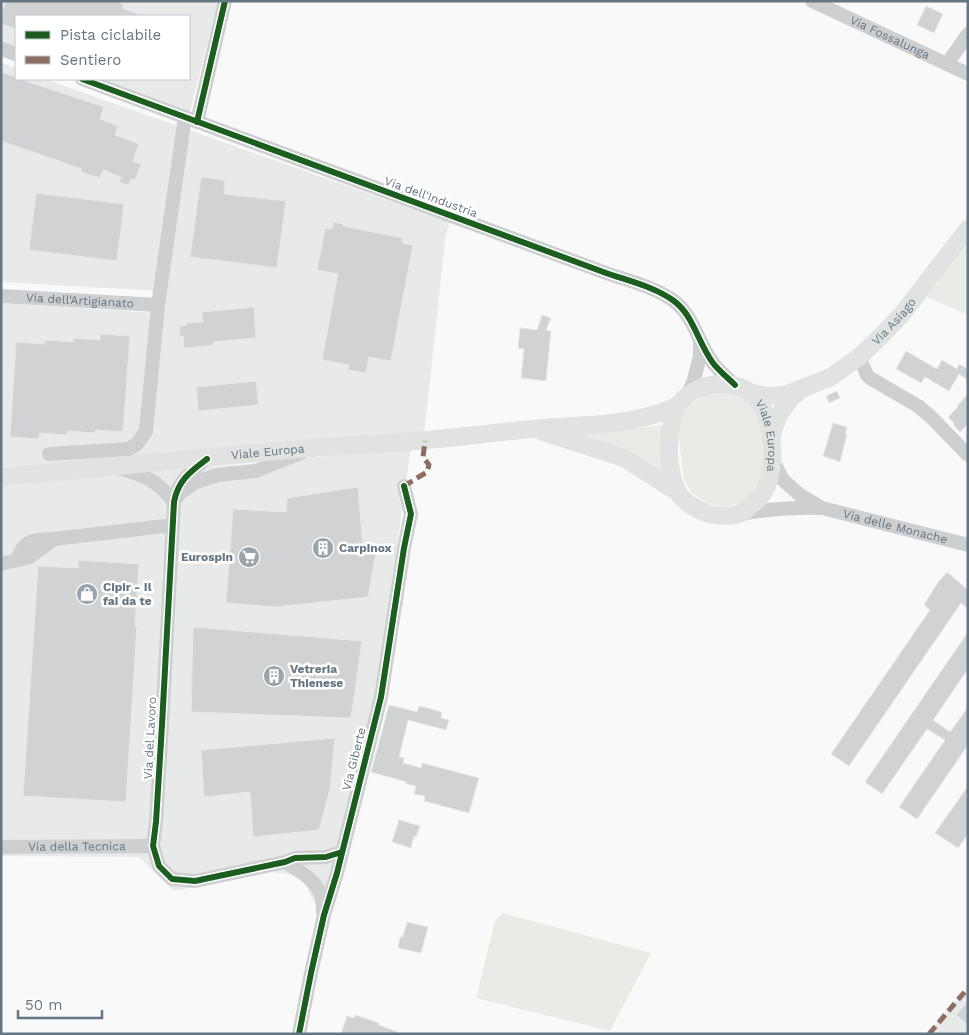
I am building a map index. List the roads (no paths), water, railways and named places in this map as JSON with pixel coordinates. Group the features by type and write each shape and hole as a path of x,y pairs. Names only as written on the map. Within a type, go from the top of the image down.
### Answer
{"main road":[{"name":"Via Asiago","path":"800,390 830,376 859,357 880,337 902,314 968,229"},
{"name":"Viale Europa","path":"1,477 311,448 425,441 532,429 613,423 653,415 682,401 698,389 725,384 744,388 752,393 767,416 771,432 773,461 770,480 761,498 737,515"},
{"path":"752,393 766,396 785,396 800,390"},
{"path":"771,440 780,412 800,390"},
{"path":"677,492 672,474 670,430 672,418 682,401"},
{"path":"532,429 624,458 677,492 692,506 711,516 737,515"}],"street":[{"path":"49,454 130,449 137,444 146,431 158,305 191,120 225,1"},
{"name":"Via Fossalunga","path":"812,1 968,74"},
{"path":"947,64 968,34"},
{"path":"1,49 15,54"},
{"name":"Via dell'Industria","path":"85,80 597,270 651,288 675,301 690,319 713,363 735,385"},
{"name":"Via dell'Artigianato","path":"1,296 158,305"},
{"path":"682,401 692,383 700,357 700,341"},
{"path":"859,357 870,378 918,406 968,455"},
{"path":"116,467 137,474 157,484 165,490 174,502 180,493 196,482 218,475 256,471 311,448"},
{"name":"Via del Lavoro","path":"207,459 187,474 176,491 174,502 162,725 153,846 159,866 172,879 195,881 285,862 295,858 326,856 342,852"},
{"path":"773,461 783,480 800,495 822,508"},
{"name":"Via Giberte","path":"299,1034 324,915 337,873 381,697 410,514 404,486"},
{"path":"737,515 759,510 800,507 822,508"},
{"name":"Via delle Monache","path":"822,508 968,545"},
{"path":"1,564 30,557 54,539 173,525"},
{"name":"Via della Tecnica","path":"1,847 153,846"},
{"path":"315,856 326,861 337,873"},
{"path":"285,862 307,876 314,884 321,895 324,915"},
{"path":"307,876 337,873"}],"place":[{"name":"Carpinox","path":"323,548"},
{"name":"Eurospin","path":"249,557"},
{"name":"Cipir - Il fai da te","path":"87,594"},
{"name":"Vetreria Thienese","path":"274,676"}]}
